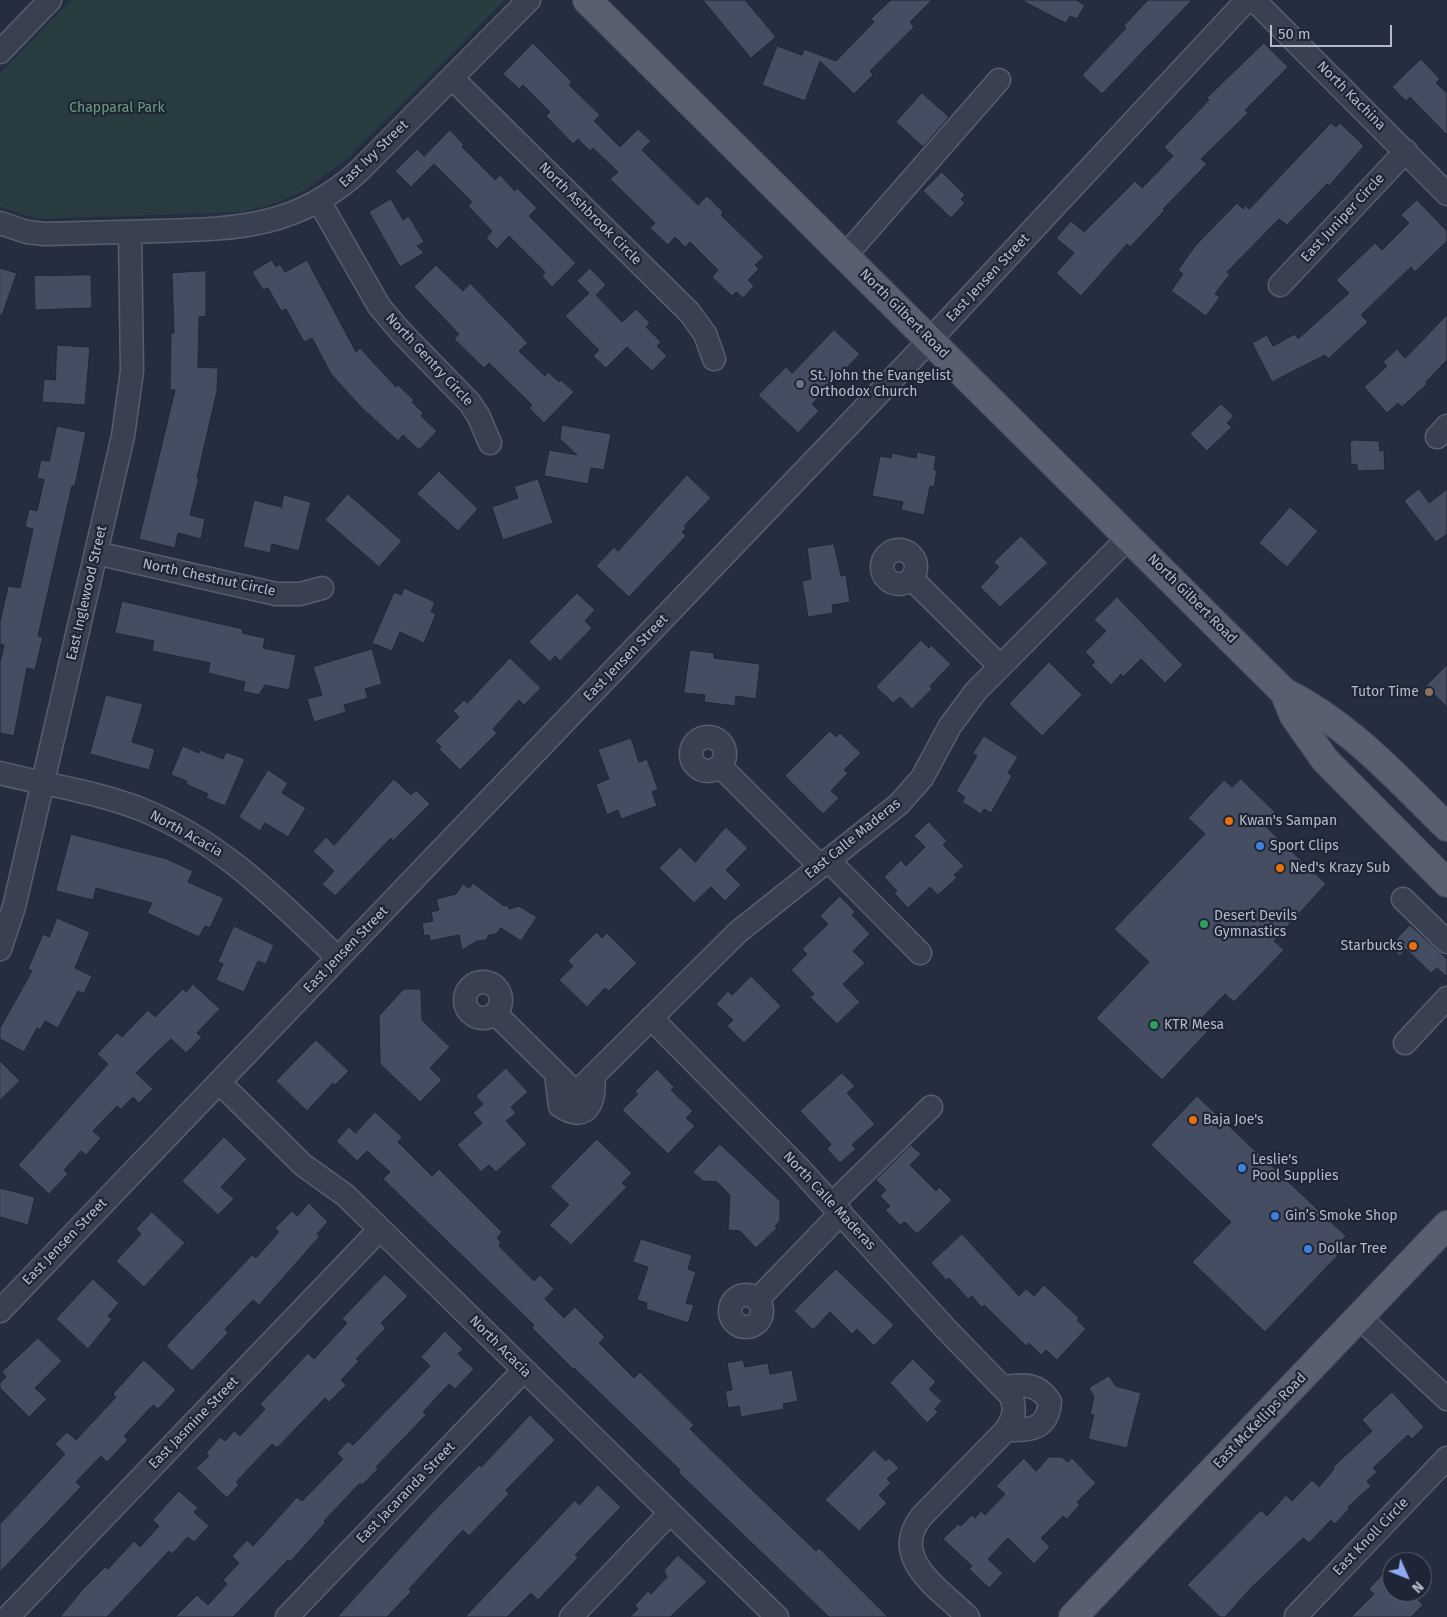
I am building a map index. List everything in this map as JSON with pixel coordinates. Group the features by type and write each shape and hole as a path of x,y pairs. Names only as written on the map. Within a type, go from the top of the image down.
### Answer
{"main road":[{"name":"North Gilbert Road","path":"587,0 1284,692 1322,713 1351,734 1447,827"},
{"name":"North Gilbert Road","path":"1284,692 1294,716 1325,760 1447,883"},
{"name":"East McKellips Road","path":"1073,1617 1447,1225"}],"street":[{"path":"0,52 50,0"},
{"name":"East Ivy Street","path":"0,223 27,232 45,234 238,228 281,218 319,201 359,171 529,0"},
{"name":"East Jensen Street","path":"0,1311 930,340 1247,0"},
{"name":"North Kachina","path":"1254,0 1447,194"},
{"name":"North Ashbrook Circle","path":"452,78 689,312 705,334 714,359"},
{"path":"845,256 998,80"},
{"name":"East Juniper Circle","path":"1280,285 1406,151"},
{"name":"North Gentry Circle","path":"319,201 379,306 401,332 470,403 479,417 490,443"},
{"name":"East Inglewood Street","path":"0,948 14,907 123,436 132,371 130,232"},
{"name":"East Calle Maderas","path":"495,1013 576,1093 738,932 899,804 911,792 930,764 959,712 1000,666 1129,537"},
{"name":"North Chestnut Circle","path":"96,553 276,594 300,594 322,588"},
{"path":"912,579 1000,666"},
{"path":"720,766 920,953"},
{"name":"North Acacia","path":"0,773 129,805 163,819 201,839 251,876 338,958"},
{"path":"1403,899 1447,942"},
{"path":"1405,1043 1447,998"},
{"name":"North Calle Maderas","path":"651,1018 837,1209 946,1329 1011,1396 1015,1407 1013,1418 1006,1430 921,1517 913,1528 909,1539 910,1552 914,1562 968,1617"},
{"name":"North Acacia","path":"220,1082 303,1165 345,1196 380,1229 776,1617"},
{"path":"757,1300 837,1209 931,1107"},
{"name":"East Jasmine Street","path":"8,1617 380,1229"},
{"path":"1359,1317 1447,1399"},
{"name":"East Jacaranda Street","path":"287,1617 524,1370"},
{"path":"1004,1387 1025,1384 1045,1395 1050,1402 1046,1418 1038,1426 1030,1430 1006,1430"},
{"name":"East Knoll Circle","path":"1296,1616 1447,1458"},
{"path":"571,1617 670,1513"}],"green space":[{"name":"Chapparal Park","path":"71,0 505,0 350,156 306,190 276,203 244,212 38,219 0,207 0,73"}],"building":[{"path":"703,0 745,0 776,37 751,58"},
{"path":"891,0 932,0 910,22 914,27 870,71 873,75 854,94 820,61 805,101 762,85 777,46 802,55 804,49 836,61 874,22 871,19"},
{"path":"1021,0 1076,0 1085,5 1077,19 1070,16 1066,23"},
{"path":"1148,0 1192,0 1102,94 1082,75 1126,28 1124,26"},
{"path":"533,43 572,82 569,85 600,115 594,121 620,147 638,129 651,141 642,150 698,205 707,196 723,212 721,215 764,257 755,265 759,269 748,280 754,286 743,298 736,292 732,296 712,277 718,270 690,242 685,247 675,237 668,245 650,228 655,223 610,179 618,172 593,148 590,151 578,139 573,144 546,116 550,112 523,85 519,89 503,74"},
{"path":"1264,43 1288,67 1245,110 1248,113 1201,159 1207,164 1163,209 1165,210 1130,247 1127,244 1081,296 1056,273 1074,253 1056,238 1071,221 1084,232 1135,181 1142,188 1173,156 1164,147 1209,100 1207,98"},
{"path":"1421,59 1440,79 1436,83 1447,93 1447,135 1410,97 1406,101 1392,87"},
{"path":"922,93 949,117 923,147 896,122"},
{"path":"1331,123 1336,127 1340,123 1364,146 1329,186 1327,184 1287,225 1279,219 1227,272 1230,274 1215,294 1220,297 1206,316 1171,291 1183,274 1178,270 1195,246 1237,203 1243,209 1246,205 1249,209"},
{"path":"450,130 464,145 462,147 495,180 500,175 515,191 517,188 537,208 529,216 576,263 552,287 542,276 545,272 509,236 497,249 486,238 492,231 468,206 472,202 434,164 411,187 395,171 417,149 424,156"},
{"path":"942,172 965,195 961,199 965,203 951,218 923,191"},
{"path":"391,199 403,220 409,216 424,242 417,246 424,253 400,267 369,212"},
{"path":"1417,200 1447,231 1447,241 1415,272 1411,267 1361,315 1368,322 1328,359 1325,355 1272,382 1252,343 1267,335 1273,346 1295,334 1298,339 1349,293 1336,280 1375,243 1382,250 1409,223 1401,215"},
{"path":"272,260 276,267 280,264 285,272 307,260 356,352 360,348 396,387 398,385 414,400 412,402 423,413 421,416 437,431 419,450 403,435 398,441 361,407 331,374 312,338 304,342 286,309 281,311 268,288 263,290 252,272"},
{"path":"436,265 463,291 470,283 528,343 519,351 545,376 548,372 559,382 561,380 574,392 544,423 529,408 532,405 489,363 484,368 454,339 459,334 414,287"},
{"path":"0,268 17,273 2,315 0,315"},
{"path":"590,268 606,285 596,295 622,322 636,309 650,323 646,327 661,342 657,346 667,356 652,371 627,347 606,368 593,356 599,350 565,316 589,293 577,281"},
{"path":"206,271 206,316 199,317 198,367 218,368 217,391 190,515 205,519 201,539 178,533 175,548 139,539 175,390 170,390 171,333 174,333 172,273"},
{"path":"91,275 92,308 35,310 34,276"},
{"path":"1447,315 1447,360 1426,382 1427,384 1402,407 1398,403 1387,413 1364,387 1387,366 1383,362 1397,349 1405,358"},
{"name":"St. John the Evangelist Orthodox Church","path":"834,330 860,354 812,404 819,411 798,433 758,395 786,367 792,373"},
{"path":"57,345 90,347 85,405 42,402 44,379 55,380"},
{"path":"1221,404 1234,416 1227,423 1232,427 1207,451 1190,434"},
{"path":"562,425 611,434 604,470 591,468 588,484 544,476 549,450 577,455 560,439"},
{"path":"57,426 86,432 75,486 72,486 38,636 43,637 35,670 27,668 14,736 0,733 0,663 4,645 0,644 0,622 8,586 20,588 33,529 25,527 29,509 37,511 44,480 37,478 41,460 49,461"},
{"path":"1355,440 1379,441 1380,451 1384,450 1385,470 1357,471 1357,464 1351,465 1350,442"},
{"path":"917,452 936,456 934,470 937,470 934,487 930,486 924,515 901,510 903,502 872,496 880,456 891,458 892,453 916,458"},
{"path":"439,471 478,509 458,531 417,494"},
{"path":"687,475 711,498 684,526 686,528 682,532 686,536 629,597 596,566 614,547 618,551"},
{"path":"538,479 553,523 503,540 492,507 518,498 514,487"},
{"path":"1419,489 1429,503 1447,489 1447,534 1436,542 1404,501"},
{"path":"348,494 402,541 379,567 325,520"},
{"path":"284,495 311,502 299,551 272,544 270,553 243,547 254,500 281,507"},
{"path":"1290,507 1318,531 1287,567 1259,543"},
{"path":"1021,536 1048,563 1000,607 980,587 999,567 994,562"},
{"path":"834,544 841,576 846,575 850,602 832,605 833,613 808,617 802,581 811,579 807,548"},
{"path":"404,588 435,602 431,612 436,614 424,643 400,632 392,651 372,643 394,592 401,595"},
{"path":"577,593 595,610 585,621 592,628 560,661 555,656 550,662 529,642"},
{"path":"1117,597 1183,665 1165,683 1141,659 1123,677 1121,674 1111,685 1091,665 1095,662 1085,652 1106,631 1094,620"},
{"path":"122,601 243,629 242,633 265,638 263,648 296,655 289,690 265,685 259,695 243,691 245,682 208,673 210,663 152,651 154,641 115,633"},
{"path":"921,640 929,648 931,645 951,664 930,686 932,689 912,709 900,697 893,703 876,687"},
{"path":"372,649 382,684 365,689 368,698 344,705 346,712 314,722 307,699 322,695 313,667"},
{"path":"690,650 714,653 714,658 760,664 756,699 736,696 735,706 704,702 705,695 684,693"},
{"path":"510,658 541,688 524,705 519,700 493,729 497,733 460,770 439,749 441,747 435,741 459,717 453,711 464,700 467,703"},
{"path":"1049,662 1082,695 1042,736 1009,704"},
{"path":"1447,665 1447,707 1426,686"},
{"path":"106,695 143,704 132,742 155,749 149,770 90,754"},
{"path":"830,731 836,737 840,733 861,753 844,770 848,773 831,791 839,798 823,814 785,776"},
{"path":"984,736 1018,757 1008,773 1012,776 991,813 984,809 981,814 962,802 965,797 956,791 977,756 973,753"},
{"path":"631,738 639,762 647,759 658,789 652,792 657,806 621,819 618,810 607,815 596,784 609,779 598,750"},
{"path":"183,746 199,753 200,750 223,759 226,752 245,759 225,806 206,798 208,794 186,784 187,781 171,775"},
{"path":"268,770 288,783 282,793 306,808 288,837 265,823 260,831 239,817"},
{"path":"394,779 411,795 416,790 430,804 393,841 391,838 335,896 322,884 334,871 313,851 326,837 334,845"},
{"path":"1241,779 1275,812 1263,824 1326,884 1274,941 1284,950 1234,1002 1225,994 1200,1020 1210,1029 1162,1080 1096,1018 1149,962 1114,929 1205,834 1188,818 1224,780 1232,787"},
{"path":"929,822 947,841 943,845 964,866 954,875 957,878 938,895 930,887 908,908 894,893 897,891 884,877 901,860 906,866 925,847 914,836"},
{"path":"726,827 748,848 726,870 741,885 725,901 711,887 694,903 659,868 680,847 695,862"},
{"path":"71,834 167,859 193,871 188,882 224,898 210,928 205,926 199,937 147,913 152,903 96,888 93,900 56,891"},
{"path":"473,883 504,906 508,905 509,909 519,906 537,917 521,941 501,928 496,934 489,935 486,940 477,941 462,950 459,935 430,941 429,935 424,936 422,923 433,921 431,912 439,910 436,899 456,894 463,884 469,888"},
{"path":"840,896 855,912 852,915 870,934 853,951 865,963 843,984 860,1002 837,1024 810,997 814,994 791,970 807,954 802,949 828,924 820,916"},
{"path":"57,918 90,932 75,968 92,976 84,994 78,991 58,1028 45,1021 40,1030 37,1028 24,1052 0,1039 0,1028 32,971 28,969 43,934 49,937"},
{"name":"Starbucks","path":"1410,925 1447,959 1447,977 1437,968 1431,973 1406,949 1400,956 1390,946"},
{"path":"234,926 274,945 266,964 258,961 244,992 216,980 223,964 218,962"},
{"path":"597,932 602,938 607,933 637,963 609,991 605,988 587,1007 559,980 573,966 568,961"},
{"path":"751,976 781,1006 744,1043 727,1026 733,1020 716,1004 728,991 732,995"},
{"path":"193,984 220,1009 197,1033 202,1037 186,1053 171,1039 136,1073 153,1089 139,1103 133,1097 121,1109 117,1106 93,1131 101,1138 86,1155 81,1151 64,1170 68,1174 49,1194 18,1165 108,1064 97,1054 117,1033 122,1037 148,1010 155,1017 183,989 186,992"},
{"path":"404,989 421,989 422,1020 450,1047 430,1068 442,1080 420,1102 380,1064 379,1016"},
{"path":"316,1040 349,1071 335,1085 333,1083 307,1111 276,1081"},
{"path":"0,1061 20,1081 0,1100"},
{"path":"506,1068 528,1092 511,1107 516,1113 506,1121 527,1144 496,1172 489,1165 481,1172 457,1145 482,1123 473,1113 483,1104 476,1096"},
{"path":"657,1069 674,1087 671,1090 693,1111 686,1118 695,1126 668,1154 622,1110 638,1094 635,1092"},
{"path":"842,1073 855,1086 847,1093 875,1124 852,1145 856,1149 840,1163 827,1149 831,1144 800,1111"},
{"path":"1197,1096 1346,1236 1337,1245 1342,1251 1265,1332 1192,1262 1231,1222 1151,1145"},
{"path":"375,1112 402,1137 398,1142 432,1176 439,1169 502,1232 497,1238 501,1243 499,1246 534,1281 540,1275 554,1289 545,1299 564,1318 575,1307 605,1337 599,1343 634,1378 640,1372 694,1425 690,1429 816,1551 819,1548 888,1617 829,1617 678,1472 680,1470 573,1369 532,1328 534,1325 383,1179 390,1172 367,1151 357,1161 336,1141 349,1127 355,1133"},
{"path":"224,1137 247,1159 221,1187 234,1199 218,1215 182,1181"},
{"path":"597,1139 632,1173 622,1183 627,1187 571,1245 549,1225 569,1205 550,1187"},
{"path":"720,1144 780,1201 780,1221 775,1226 777,1228 756,1248 740,1231 728,1230 730,1195 717,1182 703,1181 693,1172"},
{"path":"911,1145 921,1154 910,1165 936,1191 939,1187 952,1200 917,1234 905,1222 900,1225 885,1210 890,1206 880,1196 886,1190 876,1180"},
{"path":"0,1188 35,1197 28,1225 0,1217"},
{"path":"309,1203 328,1222 317,1234 320,1236 259,1305 253,1300 225,1329 228,1333 192,1371 166,1346 252,1255 256,1258 279,1232 275,1228 292,1211 297,1216"},
{"path":"152,1212 185,1243 144,1287 116,1261 141,1234 136,1229"},
{"path":"962,1234 1019,1296 1026,1289 1034,1296 1044,1285 1079,1318 1077,1320 1086,1329 1057,1360 1046,1350 1041,1355 1029,1343 1026,1346 984,1305 982,1308 972,1296 968,1299 949,1278 946,1280 931,1263"},
{"path":"641,1239 692,1255 688,1269 696,1272 686,1303 694,1305 688,1323 646,1309 647,1303 637,1300 648,1267 633,1262"},
{"path":"836,1269 894,1325 874,1346 857,1329 852,1334 830,1312 813,1330 794,1311"},
{"path":"385,1274 408,1296 381,1323 386,1328 356,1359 359,1361 341,1380 346,1385 329,1402 325,1398 277,1448 272,1444 236,1482 239,1485 227,1498 196,1468 209,1456 206,1453 220,1437 225,1441 234,1431 240,1436 265,1409 260,1404 308,1353 314,1359 347,1323 342,1319"},
{"path":"93,1279 119,1303 108,1316 112,1319 88,1349 56,1319"},
{"path":"445,1331 463,1349 458,1354 474,1369 455,1389 449,1384 423,1412 426,1415 376,1467 378,1469 362,1485 360,1483 324,1521 325,1523 290,1562 288,1560 233,1617 175,1617 197,1595 208,1605 227,1584 223,1580 239,1563 232,1556 247,1540 253,1546 297,1497 302,1501 343,1459 337,1453 348,1441 353,1445 430,1366 421,1357"},
{"path":"38,1338 62,1361 35,1388 47,1399 29,1417 0,1388 0,1383 6,1377 2,1372"},
{"path":"913,1359 936,1382 929,1389 942,1401 935,1409 938,1412 927,1423 890,1383"},
{"path":"144,1360 176,1390 158,1409 153,1405 124,1436 128,1440 107,1462 101,1456 76,1482 81,1487 0,1572 0,1524 65,1454 55,1444 67,1432 76,1440 116,1397 113,1394"},
{"path":"743,1360 745,1367 768,1363 770,1374 792,1370 798,1401 783,1404 784,1409 741,1417 739,1406 728,1408 725,1391 732,1390 727,1363"},
{"path":"1109,1376 1116,1386 1141,1393 1127,1448 1088,1439 1094,1415 1090,1414 1094,1397 1089,1388"},
{"path":"1392,1392 1424,1427 1412,1439 1408,1435 1373,1468 1377,1472 1367,1481 1371,1486 1348,1507 1350,1508 1335,1524 1331,1520 1309,1543 1303,1538 1250,1589 1225,1617 1220,1617 1187,1585 1261,1510 1267,1516 1286,1495 1292,1501 1312,1480 1319,1487 1334,1469 1333,1467 1372,1431 1362,1420"},
{"path":"530,1415 555,1440 506,1490 509,1494 469,1536 463,1530 409,1589 411,1592 387,1617 337,1617 430,1515 479,1465 481,1467"},
{"path":"874,1450 886,1461 889,1458 899,1468 887,1479 891,1483 879,1495 887,1503 859,1531 825,1500"},
{"path":"1049,1457 1062,1457 1067,1462 1072,1458 1096,1483 1077,1502 1080,1505 1067,1519 1063,1516 1041,1538 1050,1547 1034,1564 1008,1538 988,1559 1003,1573 989,1588 969,1569 972,1566 943,1539 958,1524 961,1526 972,1515 975,1518 981,1511 985,1515 1005,1494 996,1486 1024,1458 1036,1471"},
{"path":"598,1485 621,1507 575,1555 578,1558 538,1600 531,1593 507,1617 465,1617 575,1500 579,1505"},
{"path":"179,1491 198,1508 194,1512 209,1526 194,1542 188,1537 172,1554 169,1551 107,1617 60,1617 83,1589 105,1567 108,1569 134,1541 140,1547 159,1526 153,1520"},
{"path":"678,1555 707,1582 670,1617 630,1617 638,1609 635,1605 648,1591 651,1594 667,1577 664,1571"},
{"path":"1382,1575 1382,1602 1420,1602 1423,1605 1411,1617 1351,1617 1374,1594 1369,1589"}],"place":[{"name":"St. John the Evangelist Orthodox Church","path":"800,384"},
{"name":"Tutor Time","path":"1429,692"},
{"name":"Kwan's Sampan","path":"1229,821"},
{"name":"Sport Clips","path":"1260,846"},
{"name":"Ned's Krazy Sub","path":"1280,868"},
{"name":"Desert Devils Gymnastics","path":"1204,924"},
{"name":"Starbucks","path":"1413,946"},
{"name":"KTR Mesa","path":"1154,1025"},
{"name":"Baja Joe's","path":"1193,1120"},
{"name":"Leslie's Pool Supplies","path":"1242,1168"},
{"name":"Gin’s Smoke Shop","path":"1275,1216"},
{"name":"Dollar Tree","path":"1308,1249"}]}
